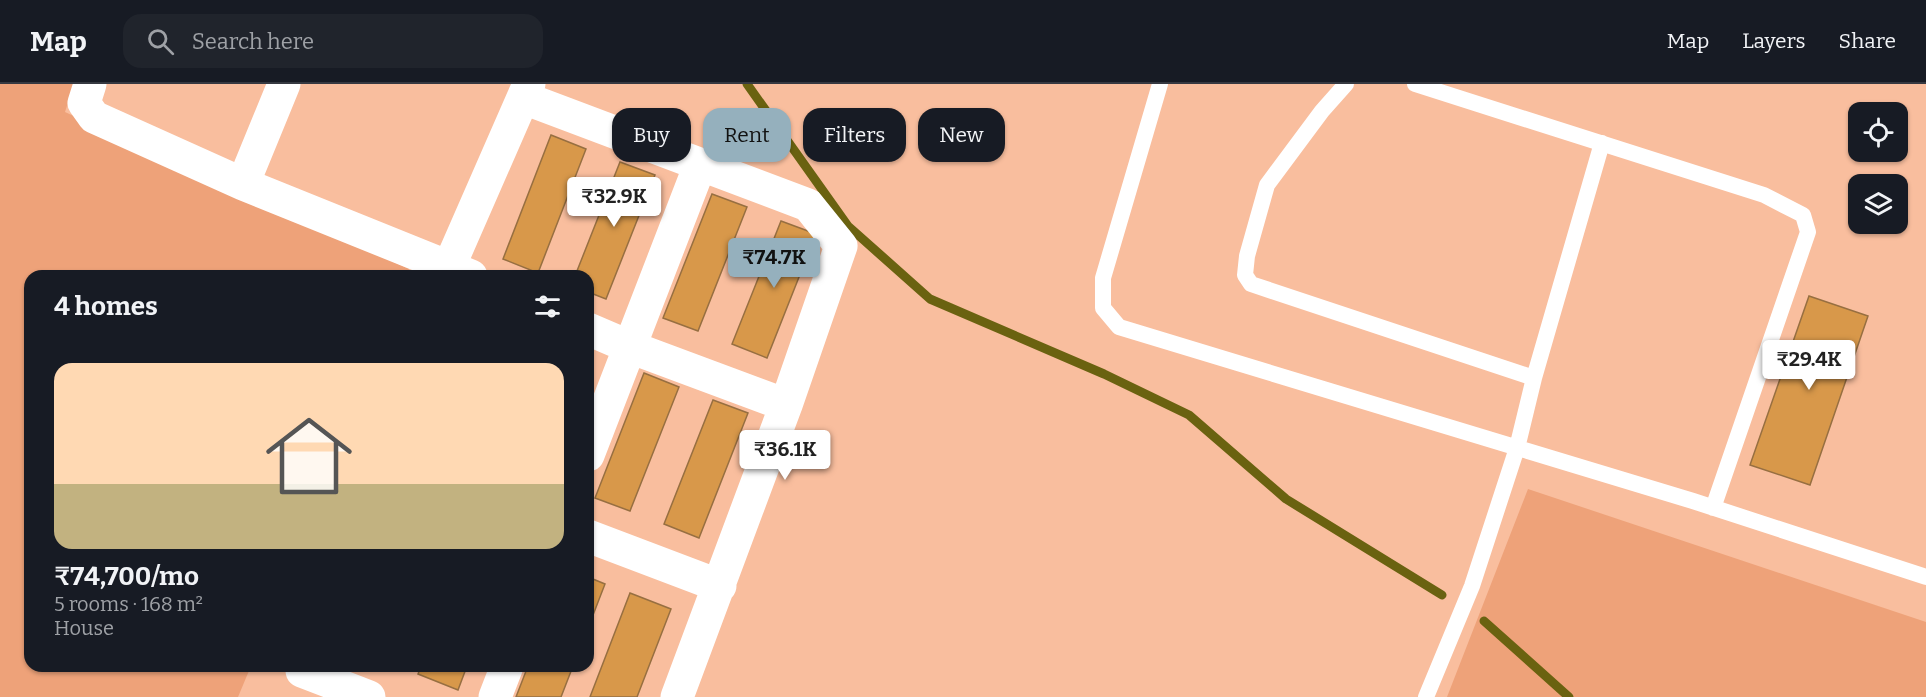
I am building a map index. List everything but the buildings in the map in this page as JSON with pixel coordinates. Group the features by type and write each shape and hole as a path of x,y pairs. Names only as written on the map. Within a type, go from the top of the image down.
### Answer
{"street":[{"path":"90,84 84,103 94,117 243,184 448,270"},
{"path":"243,184 284,84"},
{"path":"456,270 526,91 700,165 808,205 841,246 786,405 677,697"},
{"path":"594,440 700,165"},
{"path":"594,332 786,405"},
{"path":"594,538 720,586"},
{"path":"495,697 505,672"},
{"path":"300,678 369,697"}],"lane":[{"path":"1160,84 1103,278 1102,308 1119,327 1713,508 1926,577"},
{"path":"1346,84 1322,111 1268,185 1247,256 1245,275 1251,284 1534,378"},
{"path":"1414,84 1764,195 1803,215 1808,231 1713,508"},
{"path":"1426,697 1473,586 1517,448 1534,378 1602,143"}],"shaded area":[{"path":"0,84 74,84 65,112 409,269 24,270 24,672 248,672 238,697 0,697"},
{"path":"1528,489 1926,622 1926,697 1447,697"}],"waterway":[{"path":"747,84 848,226 930,299 1104,374 1189,415 1286,499 1442,595"},
{"path":"1484,621 1569,697"}]}
